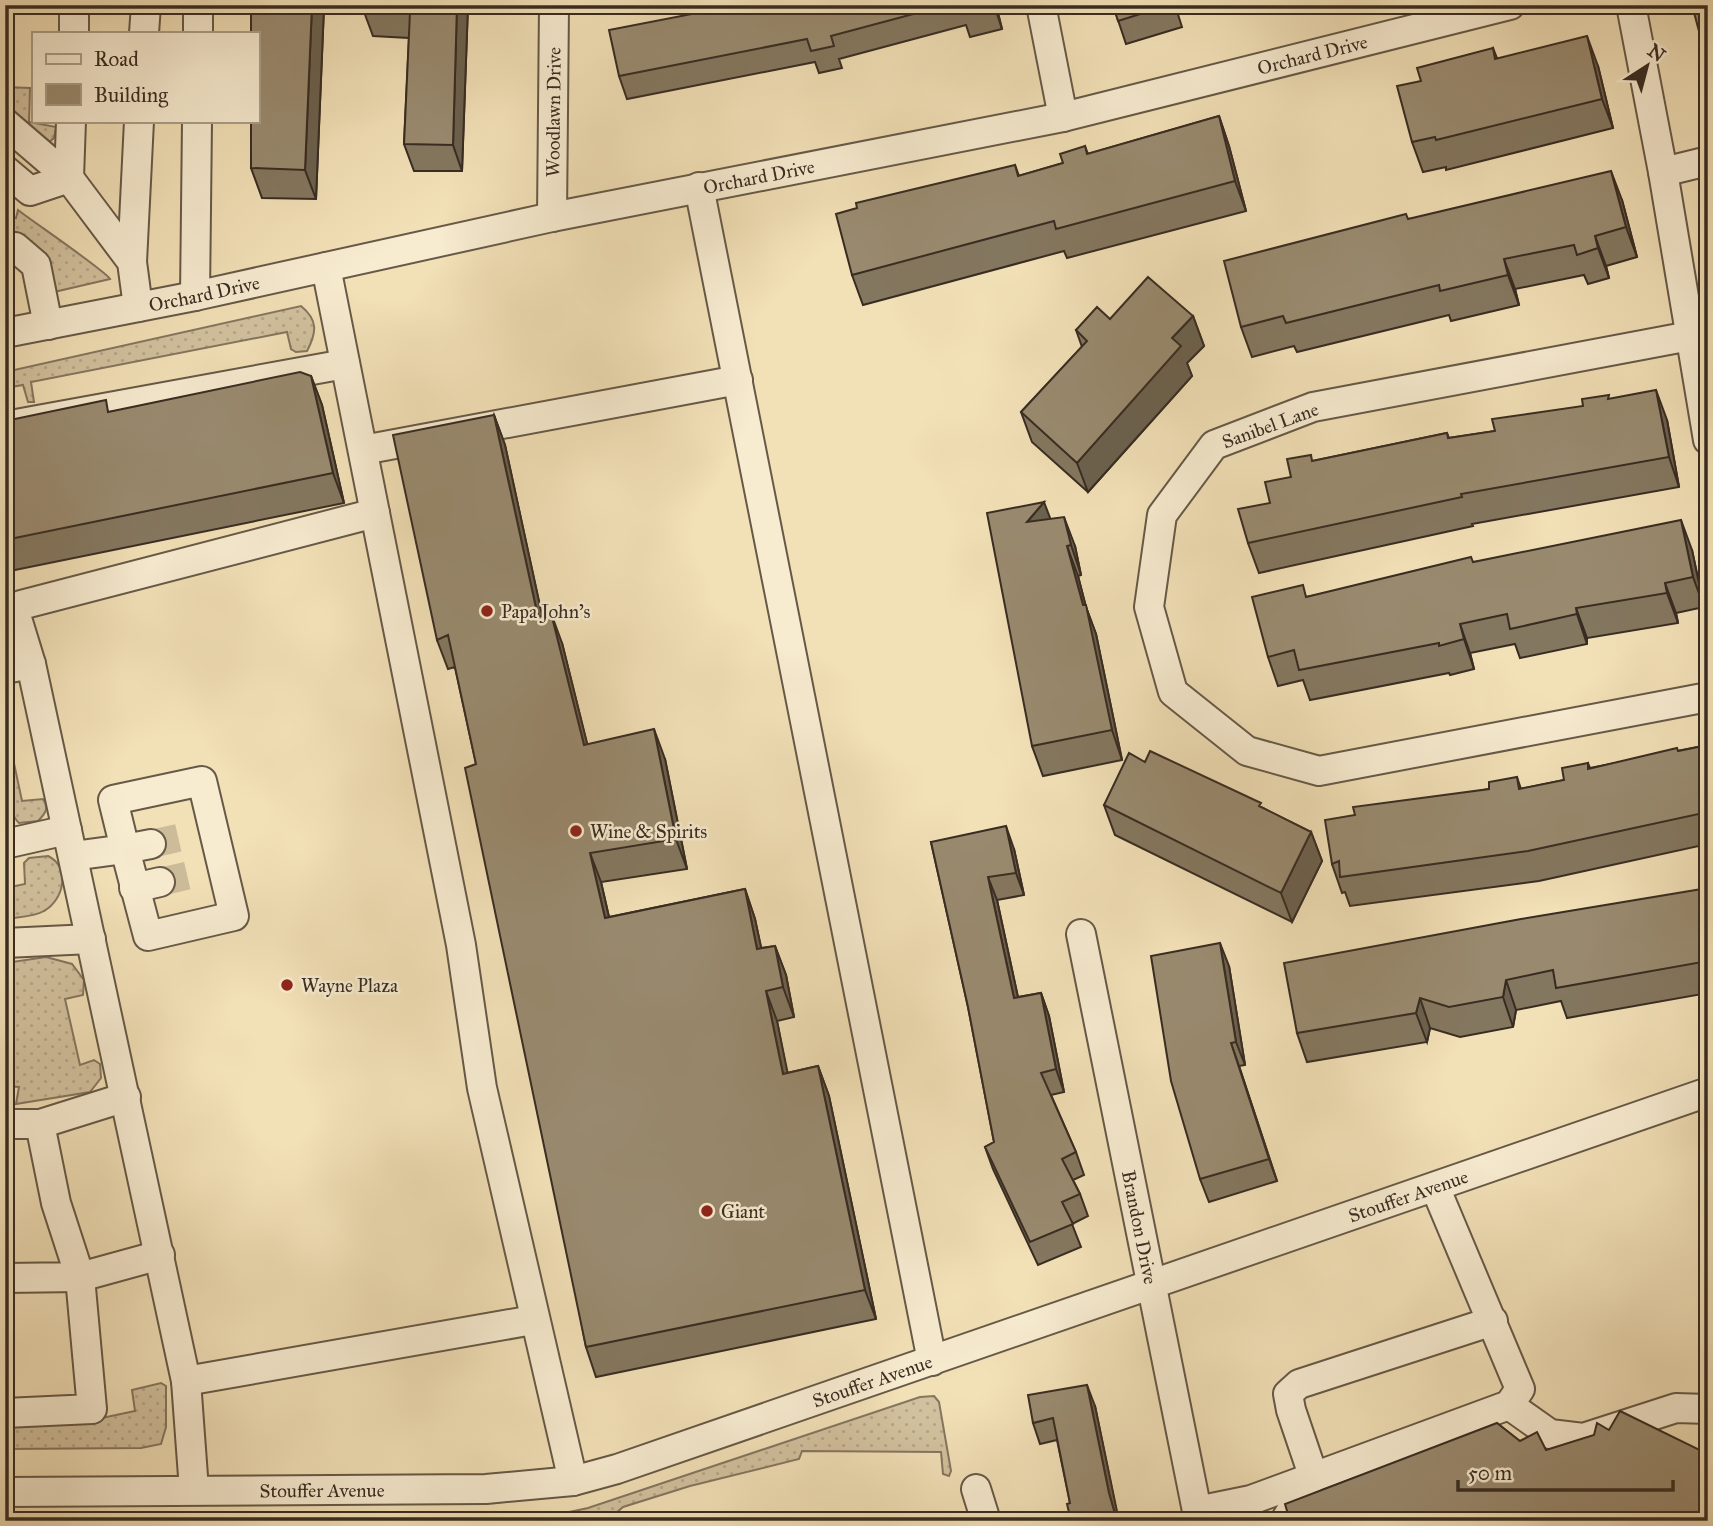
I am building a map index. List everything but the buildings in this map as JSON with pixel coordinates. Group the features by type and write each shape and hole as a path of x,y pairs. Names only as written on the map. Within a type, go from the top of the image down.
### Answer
{"street":[{"path":"74,32 75,5"},
{"path":"144,32 146,5"},
{"path":"198,5 198,32"},
{"name":"Woodlawn Drive","path":"552,217 554,5"},
{"path":"1041,5 1063,117"},
{"name":"Orchard Drive","path":"5,333 195,296 552,217 1063,117 1510,5"},
{"path":"1631,5 1663,172 1708,440"},
{"path":"69,178 71,122"},
{"path":"138,307 132,262 139,122"},
{"path":"195,296 197,122"},
{"path":"5,123 69,178 132,262"},
{"path":"1663,172 1708,161"},
{"path":"5,170 30,191 69,178"},
{"path":"699,187 932,1361"},
{"path":"5,248 15,247 36,265 48,325"},
{"path":"326,267 461,945 482,1088 533,1320 573,1481"},
{"name":"Sanibel Lane","path":"1690,336 1313,407 1214,445 1162,515 1149,607 1173,692 1247,751 1319,771 1708,697"},
{"path":"5,426 345,364"},
{"path":"363,450 738,380"},
{"path":"194,1490 186,1381 70,843 18,667 13,603 375,513"},
{"path":"202,781 202,833 211,871 234,916 148,936 147,885 138,847 113,800 202,781"},
{"path":"7,837 138,847"},
{"name":"Brandon Drive","path":"1081,934 1198,1516"},
{"path":"5,943 91,940"},
{"name":"Stouffer Avenue","path":"5,1492 486,1489 573,1481 617,1469 1708,1092"},
{"path":"5,1124 40,1124 126,1097"},
{"path":"5,1413 92,1409 80,1277 56,1203 40,1124"},
{"path":"1198,1516 1251,1500 1509,1405 1520,1389 1435,1187"},
{"path":"5,1278 80,1277 160,1255"},
{"path":"186,1381 533,1320"},
{"path":"1313,1475 1288,1394 1299,1384 1493,1321"},
{"path":"1509,1405 1550,1434 1583,1438 1676,1408 1708,1409"},
{"path":"1286,1519 1313,1475"},
{"path":"976,1489 986,1521"}],"shaded area":[{"path":"5,87 30,88 29,122 56,127 54,138 48,143 5,117"},
{"path":"18,210 110,279 54,292 44,261 33,244 17,233 5,229 5,216 16,218"},
{"path":"301,306 311,316 314,327 313,338 307,351 296,352 291,349 287,332 31,382 34,402 28,402 23,385 5,388 5,372"},
{"path":"5,721 22,801 43,799 46,805 45,813 38,821 19,823 9,803 5,775"},
{"path":"48,856 55,861 62,875 60,892 56,899 40,913 5,919 5,888 25,884 24,863 29,858"},
{"path":"46,957 72,964 84,980 83,995 65,999 80,1065 94,1060 100,1064 101,1078 90,1092 16,1104 19,1087 5,1086 5,963"},
{"path":"161,1383 166,1386 166,1427 161,1444 141,1448 5,1449 5,1424 69,1425 135,1411 132,1390"},
{"path":"934,1396 939,1402 951,1471 949,1476 943,1474 941,1452 802,1451 799,1459 690,1486 623,1507 607,1521 235,1521 560,1514 588,1508 920,1397"}],"tunnel":[{"path":"151,844 191,835"},
{"path":"160,882 199,873"}],"place":[{"name":"Papa John's","path":"487,611"},
{"name":"Wine & Spirits","path":"576,831"},
{"name":"Wayne Plaza","path":"287,985"},
{"name":"Giant","path":"707,1211"}]}
